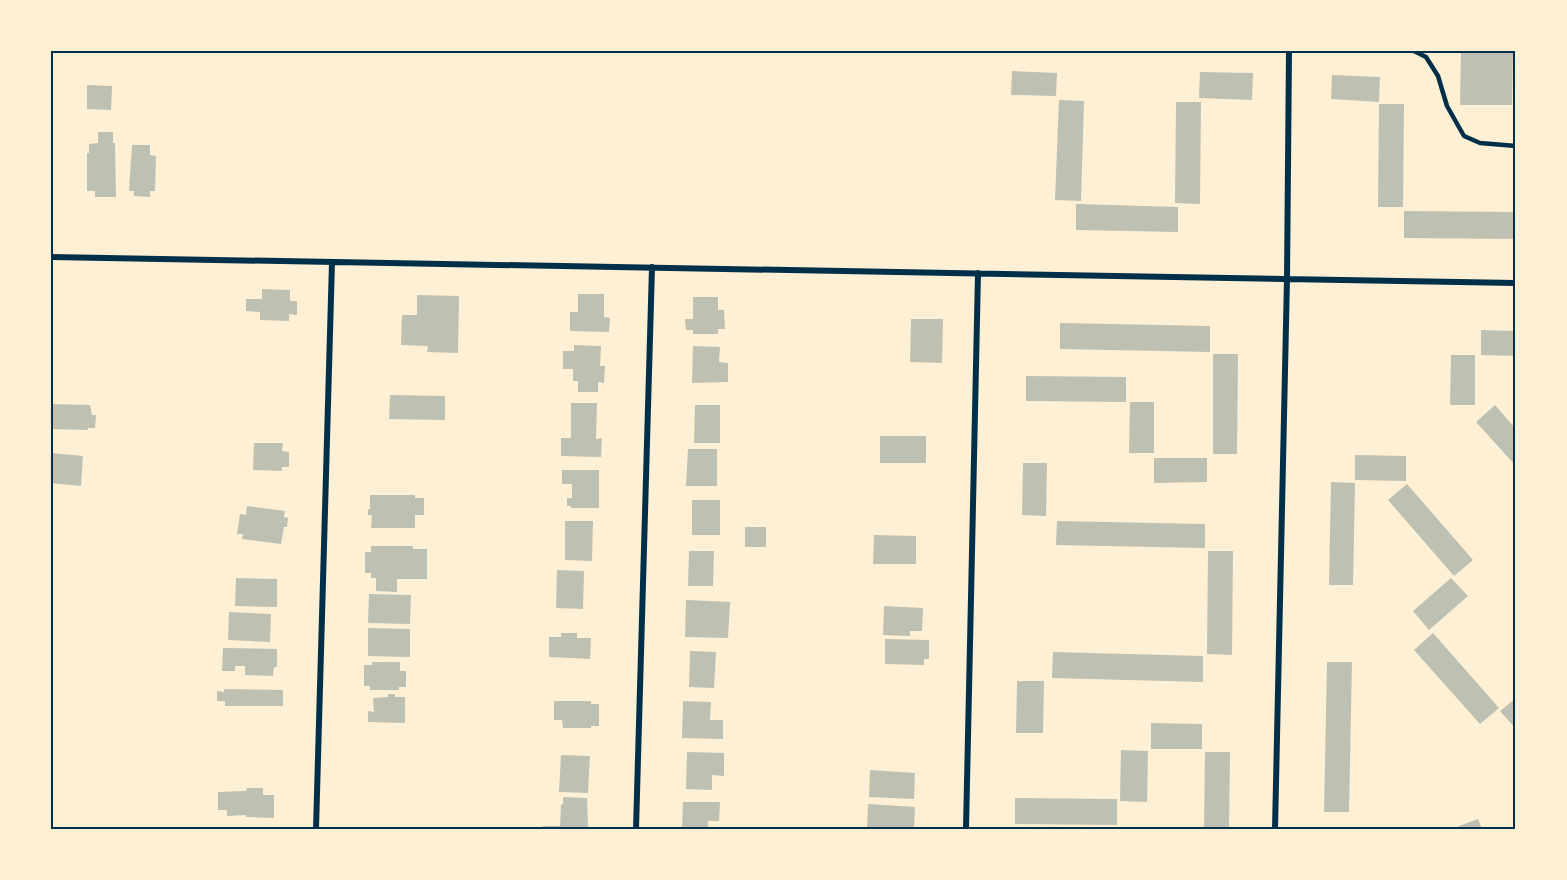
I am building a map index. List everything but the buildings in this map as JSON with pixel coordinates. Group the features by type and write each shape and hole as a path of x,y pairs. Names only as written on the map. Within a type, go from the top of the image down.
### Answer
{"street":[{"path":"1275,829 1287,279 1289,51"},
{"path":"51,256 1516,283"},
{"path":"316,829 332,262"},
{"path":"636,829 652,267"},
{"path":"966,829 978,273"}],"lane":[{"path":"1414,51 1426,57 1438,75 1447,106 1464,136 1480,143 1516,146"}]}
